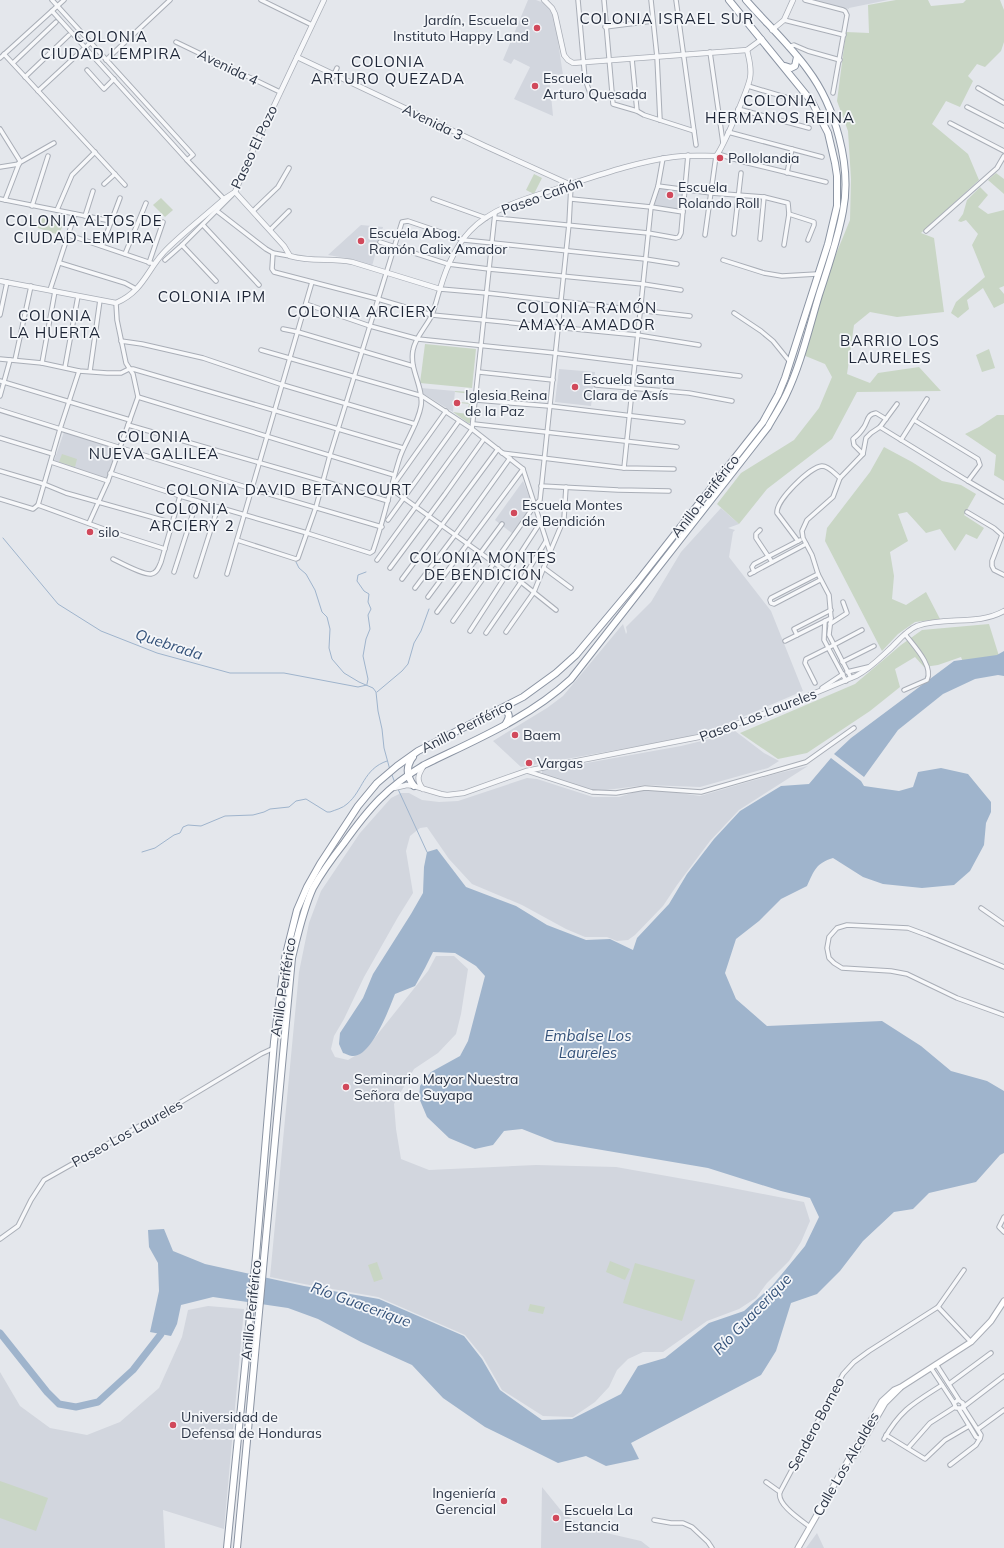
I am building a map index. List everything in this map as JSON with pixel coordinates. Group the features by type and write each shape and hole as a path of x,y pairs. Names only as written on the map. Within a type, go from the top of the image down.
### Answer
{"highway":[{"name":"Anillo Periférico","path":"237,1548 257,1332 260,1256 274,1048 285,958 297,910 307,887 320,864 358,806 377,783 418,751 502,709 556,673 576,654 638,581 763,422 778,395 828,244 836,211 837,194 836,163 828,133 819,114 804,90 729,0"},
{"name":"Anillo Periférico","path":"227,1548 249,1330 260,1256 292,958 304,912 313,889 325,868 367,812 387,791 408,774 424,765 528,712 553,695 579,670 768,427 786,395 798,365 844,209 845,196 842,157 833,120 822,92 809,71 746,0"},
{"path":"784,66 791,68 795,66 797,57"},
{"path":"502,709 509,714 505,725"},
{"path":"414,786 410,781 408,774 409,762 418,751"}],"main road":[{"name":"Calle Los Alcaldes","path":"800,1548 810,1527 878,1406 888,1395 971,1342 991,1321 1004,1301"},
{"name":"Calle Los Alcaldes","path":"800,1548 885,1403 901,1387"},
{"path":"794,1548 806,1535"}],"street":[{"path":"52,0 193,155 187,160"},
{"path":"0,58 64,0"},
{"path":"106,60 170,0"},
{"path":"261,0 312,25"},
{"name":"Paseo El Pozo","path":"116,303 129,296 145,280 152,263 167,249 224,198 235,192 253,150 324,0"},
{"path":"544,0 552,8 555,14 564,55 573,63 747,50 762,39"},
{"path":"578,0 586,82 590,93"},
{"path":"604,0 605,27 610,61 613,104 694,131"},
{"path":"651,0 657,57 660,120"},
{"path":"676,0 696,145"},
{"path":"772,30 784,20 793,0"},
{"path":"805,0 845,11 847,15 833,93"},
{"path":"52,11 187,160 224,198"},
{"path":"784,20 844,35"},
{"path":"605,27 653,21"},
{"path":"13,63 56,22"},
{"path":"25,77 69,35"},
{"name":"Avenida 4","path":"176,42 280,92"},
{"path":"38,90 90,43"},
{"path":"788,47 794,45 808,52 840,60"},
{"path":"705,235 717,154 748,86 750,78 751,68 747,50"},
{"path":"710,52 723,142"},
{"path":"4,54 125,185"},
{"name":"Avenida 3","path":"297,57 570,185"},
{"path":"632,59 637,111"},
{"path":"331,81 337,68"},
{"path":"87,70 104,89 114,79"},
{"path":"748,86 798,101"},
{"path":"978,88 1004,103"},
{"path":"967,107 1004,126"},
{"path":"738,109 809,128"},
{"path":"950,123 1004,151"},
{"path":"0,128 20,161 5,200"},
{"path":"728,132 822,157"},
{"path":"0,166 19,164 54,143"},
{"path":"787,173 792,149"},
{"path":"57,210 72,175 95,152"},
{"path":"717,154 826,182"},
{"name":"Paseo Cañón","path":"307,533 370,553 373,551 382,527 394,475 403,448 421,408 422,396 413,366 413,349 432,315 448,264 470,231 486,218 495,215 509,205 609,172 663,158 717,154"},
{"path":"378,560 417,507 474,424 495,215 648,233 676,238 679,237 681,233 688,155"},
{"path":"32,206 48,156"},
{"path":"926,231 997,168 1004,156"},
{"path":"624,468 651,207 658,186 663,158"},
{"path":"253,211 278,187 289,168"},
{"path":"104,184 115,174"},
{"path":"734,234 741,174"},
{"path":"453,621 535,505 540,502 560,301 564,277 571,199 570,185"},
{"path":"658,186 711,193 764,197 788,202 789,214 784,245"},
{"path":"85,216 94,191"},
{"path":"165,260 203,225 235,192 284,246 290,256"},
{"path":"760,239 764,197"},
{"path":"102,246 120,198"},
{"path":"0,199 111,221"},
{"path":"433,199 486,218"},
{"path":"571,199 651,207 683,212"},
{"path":"126,254 146,202"},
{"path":"217,211 245,234 273,253 309,260 338,259 352,262 440,289 690,316"},
{"path":"270,230 289,211"},
{"path":"42,363 52,291 75,214"},
{"path":"789,214 814,222 808,240"},
{"path":"237,540 298,559 316,507 330,455 402,222 408,221 464,240 645,259 677,264"},
{"path":"68,235 152,263 163,222"},
{"path":"203,225 259,285"},
{"path":"380,242 448,264 643,284 681,290"},
{"path":"182,245 216,281"},
{"path":"273,253 272,269 274,272 378,299 432,315 637,335 698,345"},
{"path":"723,260 764,273 782,276 817,274"},
{"path":"60,263 125,283 136,289"},
{"path":"0,281 116,303 117,320 126,363 133,374 138,397 108,481 89,524"},
{"path":"0,315 7,282"},
{"path":"227,574 276,410 312,282"},
{"path":"15,360 31,286"},
{"path":"65,367 78,296"},
{"path":"90,371 100,300"},
{"path":"306,304 370,326 418,339 634,362 740,376"},
{"path":"734,313 764,334 790,362"},
{"path":"283,329 298,332 413,366"},
{"path":"121,341 142,344 202,358 283,385 415,424"},
{"path":"261,350 422,396 472,429 523,469 550,552"},
{"path":"0,359 42,363 90,371 121,373 129,369 276,410 403,448"},
{"path":"0,396 2,382 10,360"},
{"path":"0,499 33,509 38,505 79,370"},
{"path":"479,372 553,380"},
{"path":"2,382 130,420"},
{"path":"596,385 689,393 732,401"},
{"path":"138,397 394,475"},
{"path":"901,440 927,399"},
{"path":"476,400 549,406 683,422"},
{"path":"851,678 833,646 829,635 831,610 829,595 820,580 803,538 802,531 804,523 833,497 840,478 862,454 866,438 880,427 897,404"},
{"path":"0,410 252,489 382,527"},
{"path":"446,411 391,489 521,582 556,610"},
{"path":"862,454 852,439 864,428 867,419 871,414 876,413 886,419"},
{"path":"914,420 978,459 980,465 968,482"},
{"path":"388,520 403,497 459,421"},
{"path":"474,424 678,447"},
{"path":"128,425 388,501"},
{"path":"880,427 968,482 1004,502"},
{"path":"0,438 54,454"},
{"path":"390,568 484,439"},
{"path":"402,579 498,449"},
{"path":"502,452 624,468 674,468"},
{"path":"414,588 455,535 510,458"},
{"path":"51,462 108,481"},
{"path":"798,541 777,513 777,510 785,495 808,473 819,467 824,466 829,468 840,478"},
{"path":"428,597 523,469"},
{"path":"0,471 44,484 66,493 173,523"},
{"path":"110,473 196,501 307,533"},
{"path":"541,486 669,491"},
{"path":"506,632 534,592 544,568 564,519 566,487"},
{"path":"113,559 146,573 152,574 157,571 173,523 180,496"},
{"path":"174,572 196,501"},
{"path":"38,505 89,524 165,549"},
{"path":"196,576 218,507"},
{"path":"967,512 994,528 1002,535 992,561 992,566 994,570 1004,575"},
{"path":"470,630 540,523"},
{"path":"437,612 502,524"},
{"path":"760,530 756,534 756,538 772,562"},
{"path":"754,572 752,565 803,538"},
{"path":"486,633 521,582 546,540"},
{"path":"750,574 806,544"},
{"path":"544,568 571,588"},
{"path":"818,574 771,598 770,603 774,604 820,580"},
{"path":"830,624 847,614 843,602"},
{"path":"798,635 794,629 831,610"},
{"name":"Paseo Los Laureles","path":"387,791 398,786 414,786 424,790 447,795 464,793 526,771 711,735 851,678 871,667 905,634 914,628 925,624 982,620 1004,611"},
{"path":"785,641 831,618"},
{"path":"825,621 824,640 846,680"},
{"path":"815,683 805,660 862,630"},
{"path":"904,690 927,680 929,676 926,663 905,634"},
{"path":"842,662 874,646"},
{"path":"847,672 871,667"},
{"path":"814,694 843,674"},
{"path":"526,771 592,792 616,793 645,788 701,792 806,762 854,728"},
{"path":"424,765 418,775 418,781 424,790"},
{"path":"981,908 1004,924"},
{"path":"1004,967 908,928 847,925 837,928 829,937 827,948 829,958 842,968 891,970 906,974 957,998 1004,1015"},
{"name":"Paseo Los Laureles","path":"0,1239 18,1226 31,1200 44,1180 166,1111 261,1054 274,1048"},
{"path":"1004,1217 999,1227 1004,1232"},
{"path":"964,1270 938,1307 971,1342"},
{"name":"Sendero Borneo","path":"780,1492 843,1374 854,1362 869,1351 938,1307"},
{"path":"949,1384 990,1353"},
{"path":"936,1364 959,1400 962,1401 959,1407"},
{"path":"931,1368 942,1385 978,1429 982,1437 976,1445 950,1465"},
{"path":"908,1448 930,1423 959,1407 1004,1376"},
{"path":"884,1440 895,1421 910,1406 942,1385"},
{"path":"959,1400 959,1407 968,1426 979,1440"},
{"path":"978,1429 1004,1410"},
{"path":"886,1435 928,1459 945,1440 968,1426"},
{"path":"766,1482 780,1492 779,1495 783,1504 810,1527"},
{"path":"654,1520 671,1524 683,1522 692,1527 708,1542 712,1548"}],"shaded area":[{"name":"Jardín, Escuela e Instituto Happy Land","path":"528,0 536,0 544,3 554,15 563,75 549,74 553,116 514,99 530,67 514,59 511,64 503,60"},
{"path":"813,0 888,0 849,9"},
{"name":"Escuela Rolando Roll","path":"658,187 684,190 683,213 652,208"},
{"name":"Escuela Abog. Ramón Calix Amador","path":"361,225 383,227 372,266 346,258 328,255"},
{"name":"Escuela Santa Clara de Asís","path":"559,369 595,372 591,406 555,402"},
{"path":"421,388 455,391 453,412 424,394"},
{"path":"65,429 117,446 107,478 54,461"},
{"name":"Escuela Montes de Bendición","path":"523,481 533,506 513,534 495,520"},
{"path":"721,508 739,524 728,528 735,530 733,532 729,557 771,611 803,691 714,729 684,738 521,767 493,741 547,708 563,696 623,624 626,634 626,627 651,602 681,552"},
{"path":"735,731 764,753 779,761 768,768 700,787 646,785 598,791 542,775 542,771 681,746"},
{"name":"Seminario Mayor Nuestra Señora de Suyapa","path":"808,766 739,810 710,841 663,906 635,935 628,940 617,941 607,937 585,937 566,929 522,905 472,884 449,859 427,827 420,828 410,836 406,851 413,893 364,977 344,1019 334,1036 331,1049 335,1057 348,1060 365,1050 428,971 436,956 454,956 468,969 461,1014 456,1034 438,1053 414,1069 394,1104 401,1159 429,1170 536,1165 616,1167 804,1202 810,1221 801,1242 789,1261 767,1283 756,1298 739,1309 707,1321 663,1352 643,1352 628,1359 617,1370 609,1387 595,1402 573,1417 543,1416 502,1390 483,1357 465,1335 378,1297 270,1277 299,972 309,923 321,891 360,833 391,798 401,793 409,793 422,800 439,802 458,801 527,778 537,779 593,797 619,797 647,788 700,796"},
{"name":"Universidad de Defensa de Honduras","path":"208,1306 244,1309 224,1529 163,1510 165,1548 0,1548 0,1372 20,1406 50,1428 87,1435 120,1422 159,1388 182,1337 188,1310"},
{"name":"Escuela La Estancia","path":"542,1487 563,1513 577,1523 589,1529 641,1541 650,1548 541,1548"},
{"path":"817,1533 824,1548 806,1548"}],"green space":[{"path":"896,0 928,0 931,6 963,3 966,0 1000,0 1004,10 1004,42 1001,51 985,67 977,64 968,76 973,81 960,107 946,101 932,124 968,154 979,180 921,233 934,238 944,312 897,317 870,312 854,325 847,374 870,383 878,373 919,367 941,391 857,392 832,439 767,489 739,524 717,504 741,473 794,440 819,408 832,377 825,364 803,355 834,259 850,220 851,179 848,131 837,101 846,32 869,33 868,5"},
{"path":"996,173 1004,179 1004,194 988,180"},
{"path":"534,174 542,178 534,194 526,190"},
{"path":"980,187 988,195 978,207 988,214 1004,210 1004,286 999,288 1004,294 1004,303 994,308 983,288 967,300 969,309 958,318 951,313 956,302 985,277 972,245 978,234 966,220 961,222 958,221 963,214 967,200"},
{"path":"161,198 173,210 165,217 153,205"},
{"path":"40,214 64,222 59,235 35,227"},
{"path":"425,344 476,349 472,388 420,383"},
{"path":"989,349 995,368 982,372 976,355"},
{"path":"455,391 474,392 470,423 453,412 467,414 469,404 460,402 470,403 471,394"},
{"path":"997,415 1004,415 1004,481 994,475 996,455 965,434"},
{"path":"884,447 912,462 942,481 961,485 976,494 964,515 984,528 977,539 966,534 955,551 940,529 926,533 907,512 898,514 908,541 890,552 894,576 892,599 906,605 926,592 940,619 915,622 898,634 882,651 825,541 827,528 870,472"},
{"path":"62,454 77,459 75,467 59,462"},
{"path":"989,624 999,656 965,667 961,657 938,665 924,667 915,657 895,669 900,687 870,711 807,753 778,759 740,733 855,684 901,645 922,630"},
{"path":"610,1261 630,1269 625,1280 606,1272"},
{"path":"377,1262 383,1279 374,1282 368,1265"},
{"path":"635,1263 695,1280 682,1321 623,1303"},
{"path":"530,1304 545,1307 543,1314 528,1311"},
{"path":"0,1481 48,1498 36,1531 0,1518"}],"water":[{"path":"1004,651 1004,676 998,675 975,679 943,694 898,730 864,777 834,754 851,738 954,661 997,655"},
{"name":"Embalse Los Laureles","path":"831,758 861,781 864,786 899,791 913,787 918,772 941,768 968,774 991,802 991,812 986,823 984,845 970,871 954,885 922,888 883,884 863,877 833,858 823,862 816,868 807,886 781,899 759,921 736,939 725,973 736,999 767,1026 882,1021 921,1046 951,1071 987,1081 1004,1091 1004,1153 1000,1155 976,1182 929,1193 913,1209 894,1212 863,1241 840,1271 817,1294 791,1303 776,1351 761,1375 631,1443 639,1459 606,1466 586,1456 558,1463 485,1427 443,1398 412,1365 361,1342 318,1319 288,1308 213,1297 181,1305 177,1324 171,1336 150,1332 159,1291 158,1263 149,1247 148,1230 164,1229 173,1251 205,1264 304,1286 379,1299 464,1336 482,1359 500,1390 542,1420 572,1419 621,1394 638,1366 665,1358 709,1323 744,1311 772,1286 805,1246 819,1217 810,1198 781,1191 708,1168 555,1142 522,1129 504,1131 493,1145 475,1149 449,1138 427,1117 419,1098 420,1086 431,1072 460,1056 468,1041 485,976 476,966 455,953 433,952 415,986 395,994 378,1031 366,1049 359,1055 350,1056 343,1053 339,1044 340,1033 363,998 373,974 423,893 424,867 427,852 437,849 466,887 516,906 547,925 586,940 610,939 633,950 637,938 669,904 687,874 714,839 740,811 781,786 809,784"}],"waterway":[{"name":"Quebrada","path":"3,538 58,604 101,631 157,653 230,673 284,673 358,687 367,685"},
{"path":"296,562 299,568 306,574 315,590 322,612 327,617 330,629 329,648 332,659 344,673 373,688 376,692 384,748 390,770"},
{"path":"366,572 358,575 357,581 364,591 369,594 368,602 371,609 368,615 370,629 366,639 363,656 368,679 367,684"},
{"path":"377,692 408,664 414,643 421,631 429,609"},
{"path":"142,852 155,848 174,835 180,833 183,827 188,825 201,826 225,816 253,815 270,809 289,807 296,801 306,799 327,812 337,810 352,799 373,769 387,761"},
{"path":"392,775 395,783"},
{"path":"398,789 427,852"},
{"name":"Río Guacerique","path":"0,1333 47,1392 59,1404 76,1407 98,1402 133,1370 161,1334 163,1326"}],"place":[{"name":"Jardín, Escuela e Instituto Happy Land","path":"537,28"},
{"name":"Escuela Arturo Quesada","path":"535,86"},
{"name":"Pollolandia","path":"720,158"},
{"name":"Escuela Rolando Roll","path":"670,195"},
{"name":"Escuela Abog. Ramón Calix Amador","path":"361,241"},
{"name":"Escuela Santa Clara de Asís","path":"575,387"},
{"name":"Iglesia Reina de la Paz","path":"457,403"},
{"name":"Escuela Montes de Bendición","path":"514,513"},
{"name":"silo","path":"90,532"},
{"name":"Baem","path":"515,735"},
{"name":"Vargas","path":"529,763"},
{"name":"Seminario Mayor Nuestra Señora de Suyapa","path":"346,1087"},
{"name":"Universidad de Defensa de Honduras","path":"173,1425"},
{"name":"Ingeniería Gerencial","path":"504,1501"},
{"name":"Escuela La Estancia","path":"556,1518"}],"district":[{"name":"COLONIA ISRAEL SUR","path":"667,18"},
{"name":"COLONIA CIUDAD LEMPIRA","path":"111,44"},
{"name":"COLONIA ARTURO QUEZADA","path":"388,70"},
{"name":"COLONIA HERMANOS REINA","path":"780,108"},
{"name":"COLONIA ALTOS DE CIUDAD LEMPIRA","path":"84,228"},
{"name":"COLONIA IPM","path":"212,296"},
{"name":"COLONIA ARCIERY","path":"362,311"},
{"name":"COLONIA RAMÓN AMAYA AMADOR","path":"587,316"},
{"name":"COLONIA LA HUERTA","path":"55,324"},
{"name":"BARRIO LOS LAURELES","path":"890,348"},
{"name":"COLONIA NUEVA GALILEA","path":"154,444"},
{"name":"COLONIA DAVID BETANCOURT","path":"289,489"},
{"name":"COLONIA ARCIERY 2","path":"192,516"},
{"name":"COLONIA MONTES DE BENDICIÓN","path":"483,566"}]}
